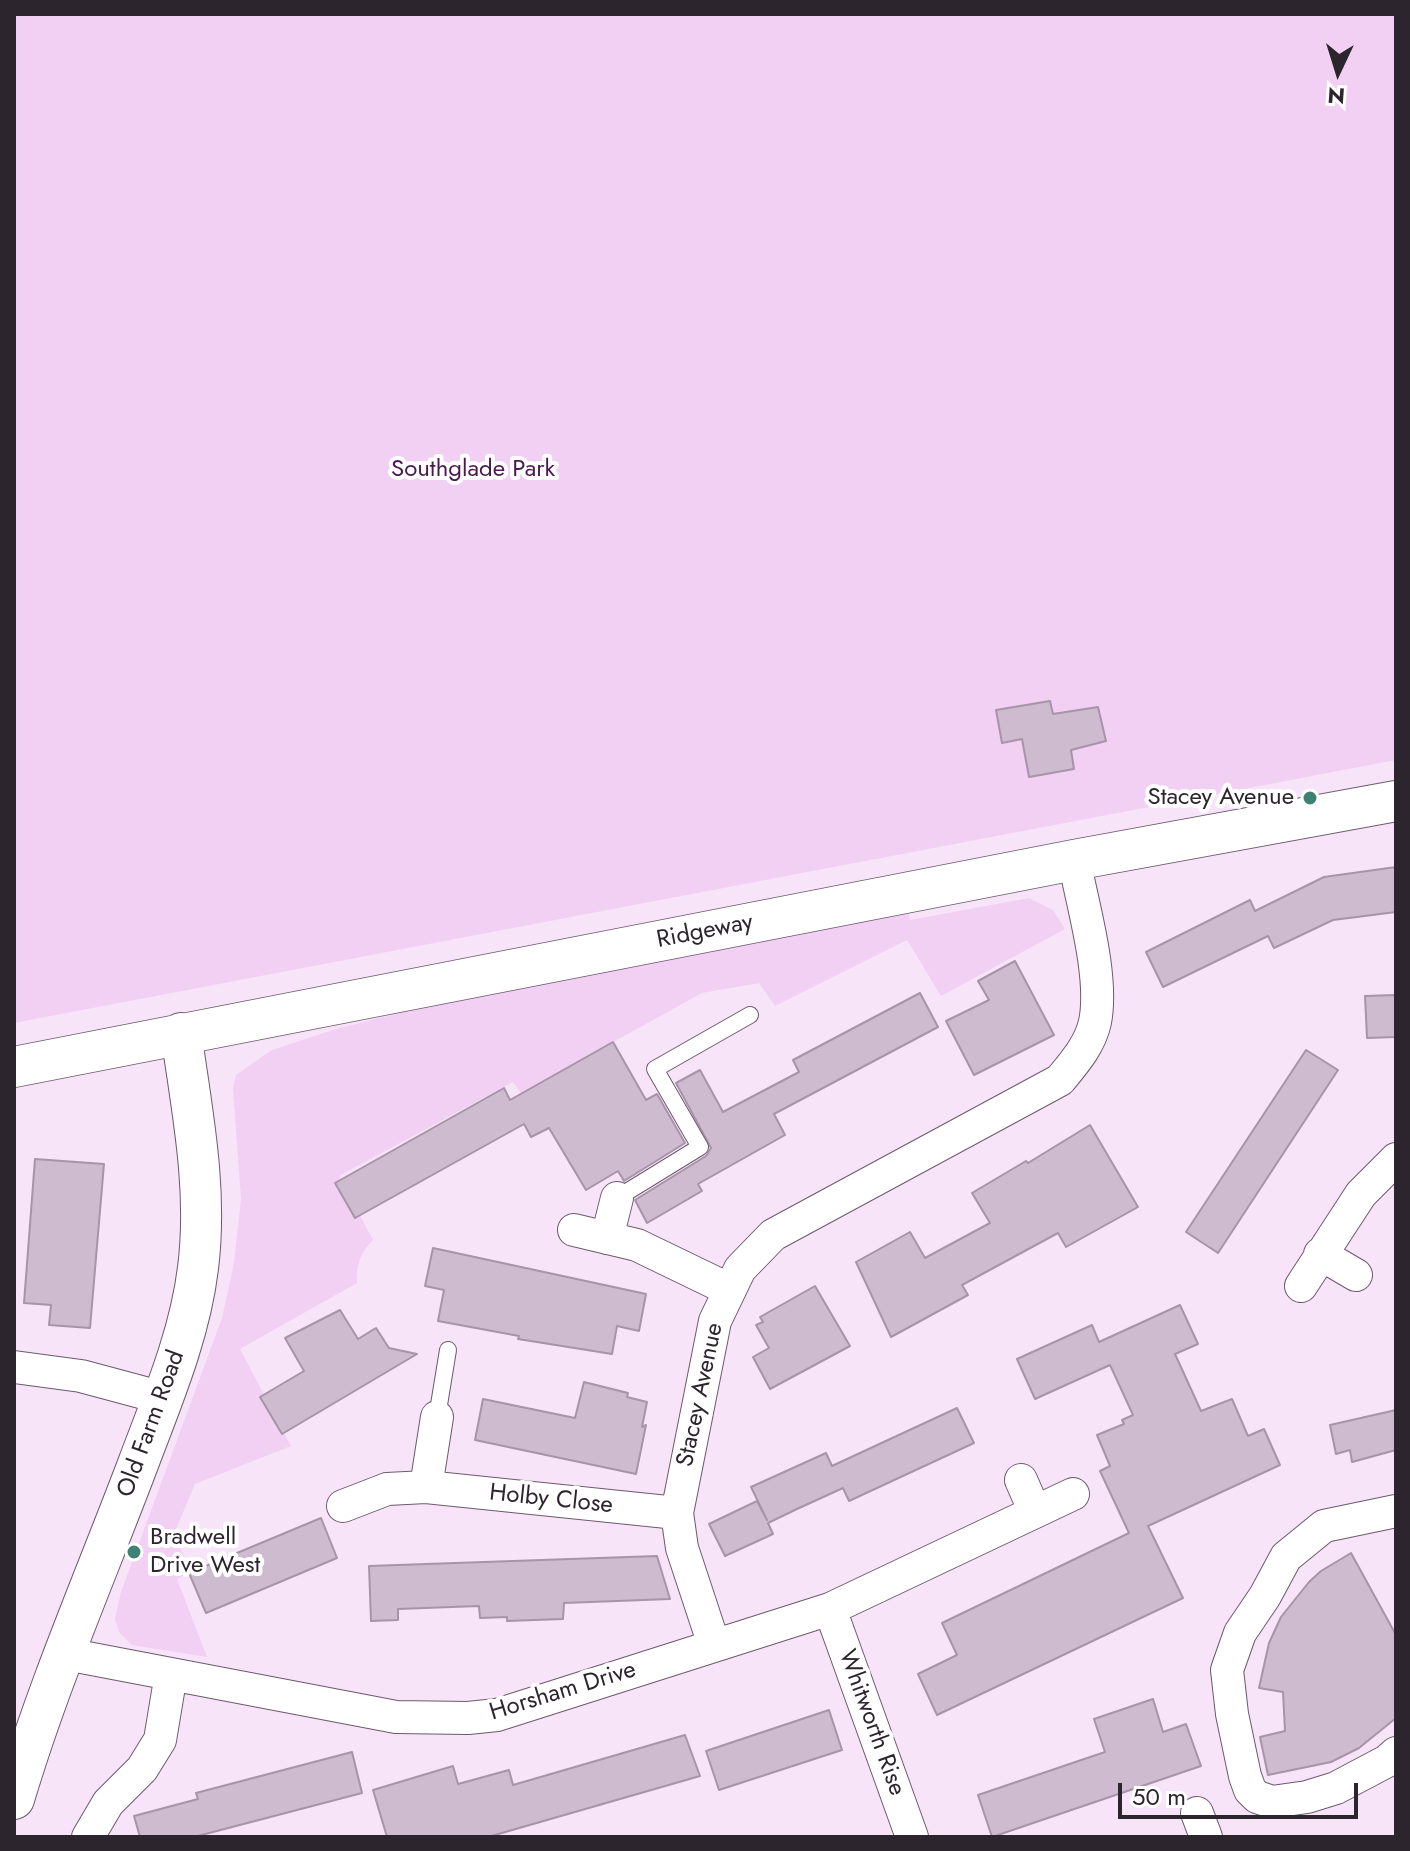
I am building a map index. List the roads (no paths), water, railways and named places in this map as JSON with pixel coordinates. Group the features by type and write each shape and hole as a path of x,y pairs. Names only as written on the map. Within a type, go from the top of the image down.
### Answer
{"street":[{"name":"Ridgeway","path":"14,1067 1074,860 1396,801"},
{"name":"Stacey Avenue","path":"714,1645 682,1548 677,1513 715,1321 728,1289 747,1261 773,1235 1060,1080 1081,1054 1095,1022 1097,987 1074,860"},
{"name":"Old Farm Road","path":"14,1799 32,1739 163,1398 192,1309 202,1230 199,1152 181,1033"},
{"path":"1301,1286 1361,1194 1396,1159"},
{"path":"607,1238 617,1198"},
{"path":"574,1230 637,1245 728,1289"},
{"path":"1320,1254 1356,1275"},
{"path":"14,1367 81,1376 163,1398"},
{"path":"426,1487 437,1417"},
{"path":"1021,1480 1035,1512"},
{"name":"Holby Close","path":"343,1506 387,1489 426,1487 677,1513"},
{"name":"Horsham Drive","path":"66,1654 396,1717 468,1718 497,1715 830,1609 1073,1494"},
{"path":"1396,1511 1324,1526 1286,1557 1240,1633 1227,1670 1232,1714 1245,1776 1250,1790 1257,1797 1272,1802 1307,1797 1336,1788 1396,1753"},
{"name":"Whitworth Rise","path":"830,1609 912,1837"},
{"path":"88,1837 108,1803 142,1769 160,1740 171,1674"}],"lane":[{"path":"617,1198 700,1147 655,1069 750,1015"},
{"path":"437,1417 448,1350"}],"place":[{"name":"Stacey Avenue","path":"1310,798"},
{"name":"Bradwell Drive West","path":"134,1552"}],"park label":[{"name":"Southglade Park","path":"473,470"}]}
